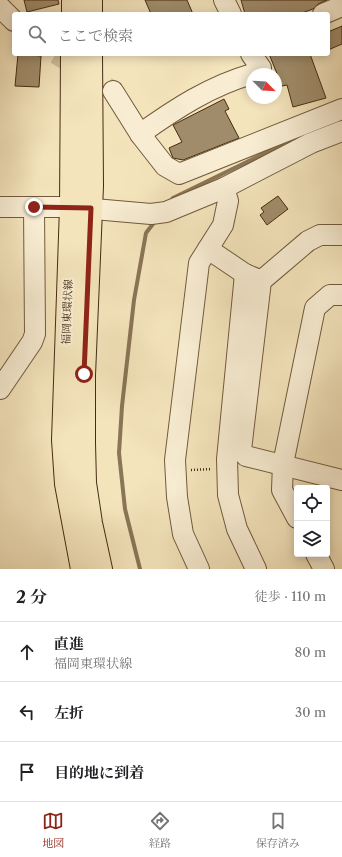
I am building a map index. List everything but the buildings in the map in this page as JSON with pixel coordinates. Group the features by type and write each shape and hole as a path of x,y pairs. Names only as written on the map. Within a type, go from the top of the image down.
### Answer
{"main road":[{"path":"73,0 73,12"},
{"path":"91,0 91,12"},
{"name":"福岡東環状線","path":"72,56 81,208 86,489 101,569"},
{"name":"福岡東環状線","path":"82,569 66,484 62,440 81,208 91,56"}],"street":[{"path":"1,0 0,7 12,19"},
{"path":"224,0 230,12"},
{"path":"328,12 342,6"},
{"path":"252,56 261,68"},
{"path":"140,134 178,106 231,80 246,76"},
{"path":"113,91 140,134 165,166 180,174 342,109"},
{"path":"0,207 81,208 150,214 166,212 216,191 311,143 342,131"},
{"path":"199,569 183,534 177,497 175,460 199,264 223,225 228,201 216,191"},
{"path":"0,389 32,342 35,334 34,207"},
{"path":"256,569 236,529 228,495 226,459 253,277 308,241 320,235 342,236"},
{"path":"208,249 253,277"},
{"path":"253,277 241,450 246,456 283,464 342,480"},
{"path":"294,512 282,490 283,464 315,308 330,295 342,295"},
{"path":"318,557 324,569"}],"path":[{"path":"176,470 227,469"}],"waterway":[{"path":"170,202 173,198 296,138"},
{"path":"140,569 125,509 119,453 122,406 134,300 146,233 156,220"}],"tunnel":[{"path":"59,56 113,91"}],"route":[{"path":"34,207 91,208 84,374"}]}
